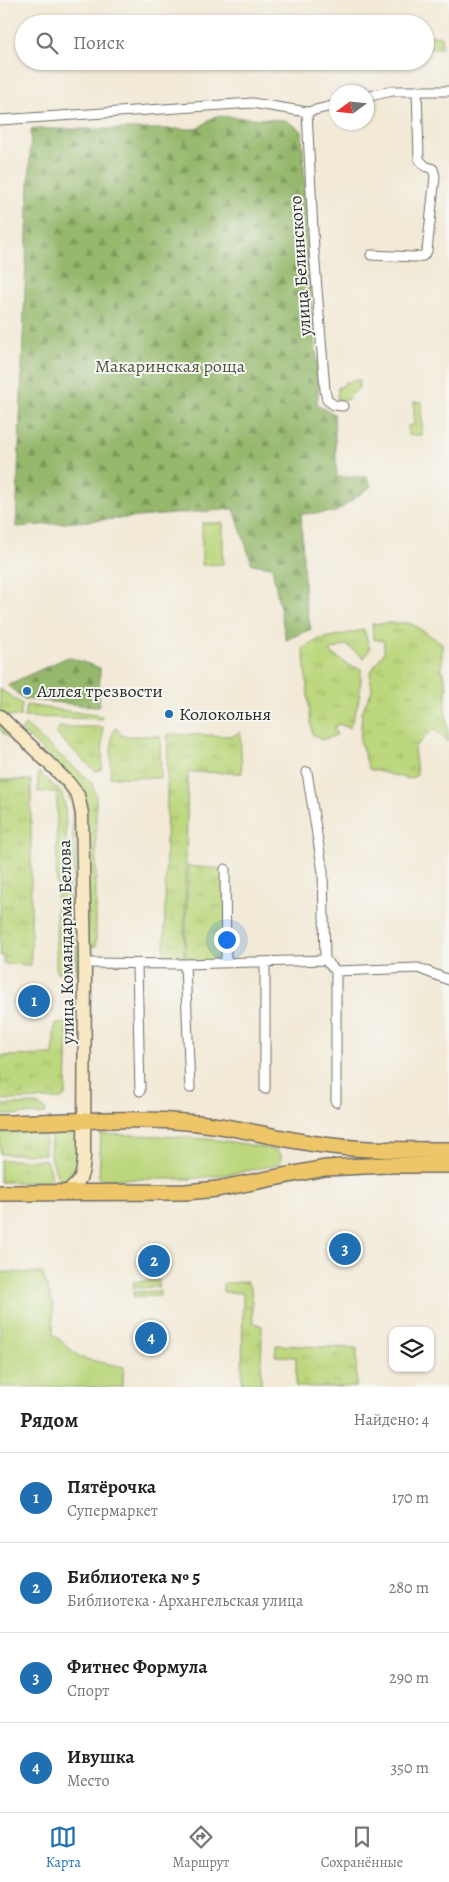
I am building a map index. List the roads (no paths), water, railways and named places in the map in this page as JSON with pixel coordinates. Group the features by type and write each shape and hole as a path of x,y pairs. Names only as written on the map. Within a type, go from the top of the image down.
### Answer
{"main road":[{"name":"улица Командарма Белова","path":"0,716 68,782 78,795 82,814 85,963 85,1121 83,1172 75,1186 65,1193"},
{"path":"0,1123 85,1121 196,1123 225,1126 324,1145 378,1149 443,1150"},
{"path":"0,1193 186,1192 226,1187 325,1168 443,1165"}],"street":[{"path":"371,255 414,257 422,256 426,250 435,176 433,169 425,166 419,159 416,90"},
{"path":"374,95 392,91 449,91"},
{"path":"0,120 252,103 307,112 329,107"},
{"name":"улица Белинского","path":"307,112 314,251 325,390 327,400 334,405 343,406"},
{"path":"307,772 323,872 325,960 336,971 336,1102"},
{"path":"225,869 226,962"},
{"path":"85,963 185,964 325,960"},
{"path":"264,1090 265,962"},
{"path":"137,964 140,1091"},
{"path":"185,964 190,1088"},
{"path":"336,971 418,968 449,980"}],"place":[{"name":"Аллея трезвости","path":"27,691"},
{"name":"Колокольня","path":"169,714"},
{"name":"Пятёрочка","path":"34,1001"},
{"name":"Фитнес Формула","path":"345,1249"},
{"name":"Библиотека № 5","path":"154,1261"},
{"name":"Ивушка","path":"151,1338"}],"park label":[{"name":"Макаринская роща","path":"170,366"}]}
